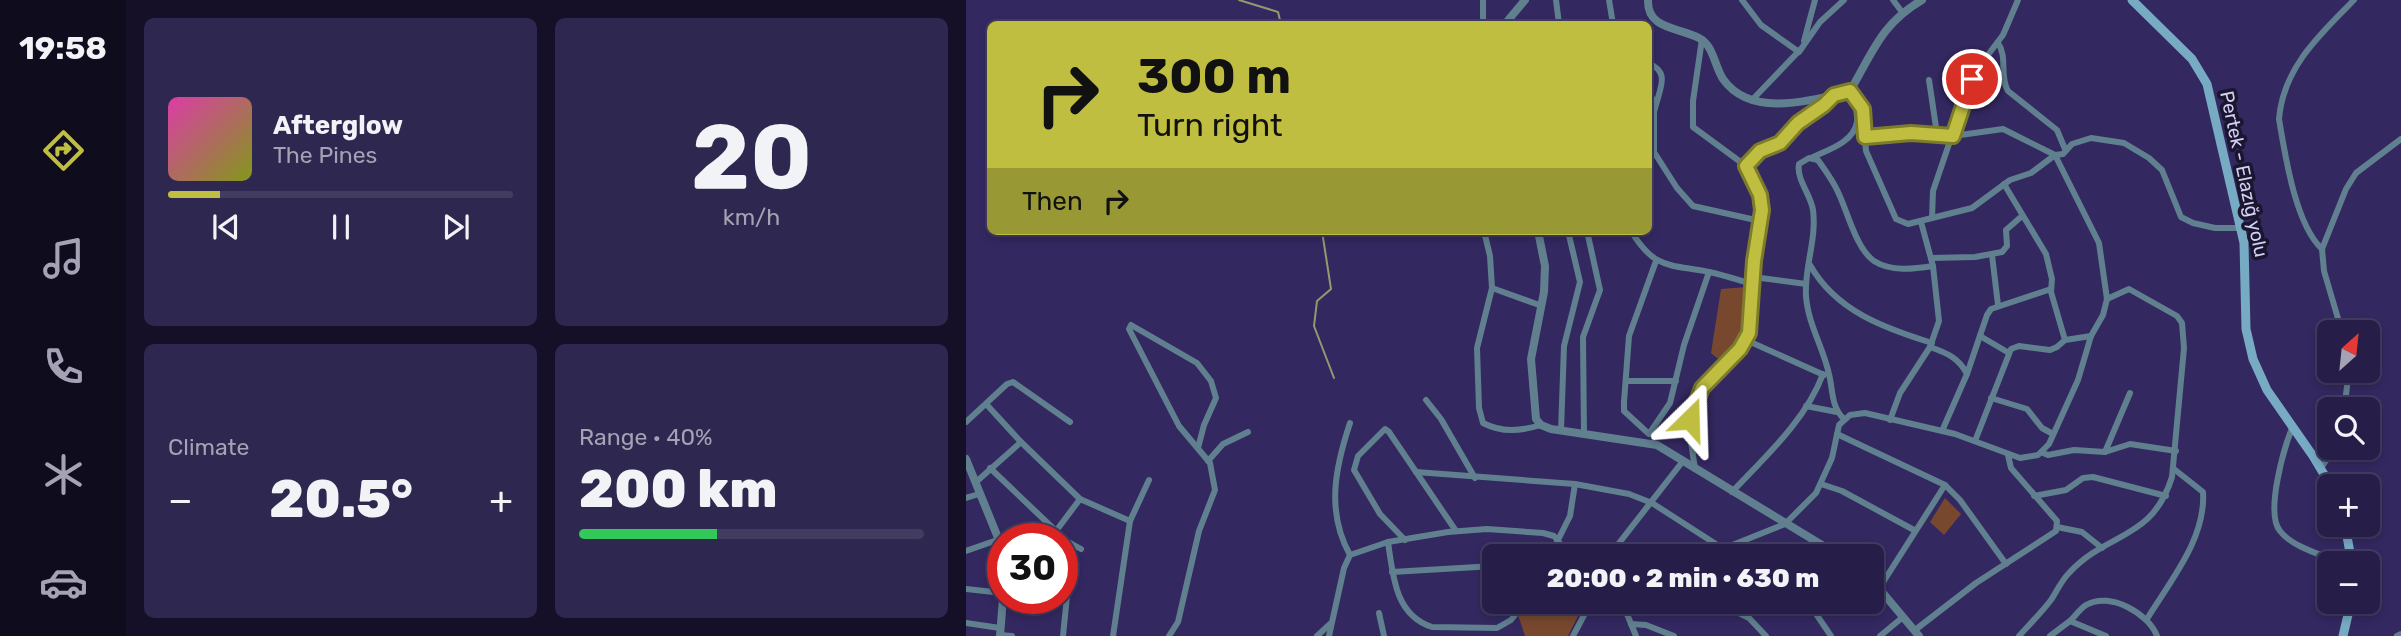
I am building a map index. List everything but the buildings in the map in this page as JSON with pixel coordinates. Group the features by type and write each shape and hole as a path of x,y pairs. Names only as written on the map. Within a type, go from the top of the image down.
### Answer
{"main road":[{"name":"Pertek - Elazığ yolu","path":"2132,0 2180,47 2207,84 2246,256 2245,313 2249,345 2260,377 2324,474"},
{"path":"2343,636 2348,614"}],"street":[{"path":"1483,0 1483,21"},
{"path":"1508,21 1525,0"},
{"path":"1556,0 1559,21"},
{"path":"1609,0 1612,21"},
{"path":"1648,0 1649,13 1658,23 1702,39 1710,47 1724,80 1738,92 1753,99 1781,104 1850,91 1885,30 1902,12 1922,0"},
{"path":"1742,0 1761,24 1799,52"},
{"path":"1799,52 1815,0"},
{"path":"1753,99 1799,52 1820,22 1844,0"},
{"path":"1893,0 1902,12"},
{"path":"1932,218 1933,191 1972,79 1998,43 2018,0"},
{"path":"2322,248 2313,239 2295,198 2279,109 2287,81 2296,64 2354,0"},
{"path":"1695,469 1689,428 1697,398 1709,379 1746,340 1750,326 1752,281 1762,210 1760,195 1746,166 1693,127 1693,101 1702,39"},
{"path":"1998,43 2002,51 2004,82 2008,91 2057,130 2065,149"},
{"path":"1652,65 1659,69 1663,78 1654,111 1654,152 1677,188 1693,206 1760,220"},
{"path":"1929,80 1937,134"},
{"path":"1850,91 1863,109 1866,151 1896,219 1908,224 1972,208 2004,184 2031,173 2054,155 2063,154 2065,149 2079,140 2091,138 2124,143 2149,158 2162,170 2181,217 2215,228 2241,228"},
{"path":"1746,166 1760,151 1780,143 1798,123 1834,95"},
{"path":"1652,99 1657,101"},
{"path":"1843,419 1837,412 1811,324 1806,284 1813,208 1798,168 1803,160 1838,145 1851,135 1857,121 1857,99"},
{"path":"1865,137 1901,133 1953,136 2003,129 2054,155 2099,243 2107,299 2103,315 2091,336 2078,380 2043,453"},
{"path":"2338,320 2324,271 2322,248 2346,189 2356,173 2401,139"},
{"path":"1813,157 1818,160 1836,187 1865,252 1873,261 1888,268 1933,267"},
{"path":"2004,184 2046,254 2065,340"},
{"path":"1931,258 1992,255 2002,252 2007,246 2006,230 2022,216"},
{"path":"1889,420 1900,393 1931,345 1939,321 1933,267 1921,222"},
{"path":"1485,235 1490,256 1492,288 1477,348 1479,408 1483,423 1492,428 1521,430 1541,425 1584,435 1649,438"},
{"path":"1539,235 1545,266 1542,306 1531,359 1536,419 1541,425"},
{"path":"1561,431 1564,346 1580,282 1569,235"},
{"path":"1584,435 1583,337 1600,290 1588,235"},
{"path":"1634,235 1643,249 1669,267 1752,281 1806,284"},
{"path":"1992,255 1998,306"},
{"path":"1657,261 1629,336 1624,411 1649,438 1668,451 1819,544"},
{"path":"1809,263 1817,278 1848,308 1877,324 1951,355 1962,363 1967,374"},
{"path":"1649,438 1670,403 1684,345 1709,272"},
{"path":"1492,288 1542,306"},
{"path":"1942,432 1967,374 1987,314 1998,306 2052,289"},
{"path":"2019,636 2053,597 2068,574 2102,548 2137,528 2156,512 2166,496 2174,469 2184,348 2182,323 2177,316 2129,289 2107,299"},
{"path":"1169,636 1178,622 1199,531 1215,490 1208,461 1198,449 1179,426 1143,359 1129,329 1131,325 1197,363 1211,381 1216,398 1204,425 1198,449"},
{"path":"1980,336 2008,353"},
{"path":"1975,441 2008,353 2019,346 2050,349 2065,340 2091,336"},
{"path":"1746,340 1826,374"},
{"path":"1732,492 1783,438 1826,374"},
{"path":"1626,381 1676,382"},
{"path":"966,422 1007,384 1013,382 1070,422"},
{"path":"2105,452 2130,393"},
{"path":"1991,398 2027,409 2042,428 2053,434"},
{"path":"1426,400 1441,419 1475,478"},
{"path":"987,405 1080,499 1130,521"},
{"path":"1806,406 1837,412"},
{"path":"1739,544 1785,524 1816,493 1832,458 1843,419 1850,415 1865,414 1942,432 1975,441 2008,455 2025,458 2074,450 2105,452 2130,444 2176,450"},
{"path":"1350,423 1335,474 1336,520 1350,555"},
{"path":"2293,426 2282,452 2274,513 2278,529 2287,538 2317,552"},
{"path":"1405,540 1380,514 1355,474 1354,466 1358,456 1385,429 1456,531"},
{"path":"1208,461 1223,444 1248,432"},
{"path":"1837,434 1945,485 1960,500 2006,564"},
{"path":"976,482 1021,442"},
{"path":"1884,592 1917,633 1951,601 2049,538 2057,527 2057,521 2011,468 2008,455"},
{"path":"966,459 993,523"},
{"path":"2321,468 2326,460"},
{"path":"1619,544 1683,461"},
{"path":"990,468 1042,523"},
{"path":"2147,619 2186,556 2199,527 2203,492 2174,469"},
{"path":"1416,472 1575,484 1629,494 1652,503 1716,544"},
{"path":"2034,496 2066,489 2083,478 2093,477 2166,496"},
{"path":"1113,636 1130,521 1149,480"},
{"path":"1556,544 1570,516 1575,484"},
{"path":"1821,484 1842,491 1914,530"},
{"path":"1884,580 1945,485"},
{"path":"966,498 979,494"},
{"path":"1062,523 1080,499"},
{"path":"2057,527 2082,532 2102,548"},
{"path":"1329,636 1344,568 1350,555 1388,542 1487,529 1551,534 1560,544"},
{"path":"1388,542 1392,572 1403,606 1415,619 1432,627 1497,628 1516,614"},
{"path":"966,551 987,544"},
{"path":"1392,572 1482,567"},
{"path":"966,589 987,591"},
{"path":"2050,636 2086,605 2099,601 2115,603 2147,619 2157,636"},
{"path":"1379,613 1384,636"},
{"path":"1000,633 1002,614"},
{"path":"1063,636 1065,614"},
{"path":"1573,636 1585,614"},
{"path":"1627,614 1636,636"},
{"path":"1741,614 1749,618 1766,636"},
{"path":"1816,614 1831,636"},
{"path":"1880,636 1903,617"},
{"path":"2070,621 2106,636"},
{"path":"1317,636 1331,622"},
{"path":"966,623 1012,636"},
{"path":"1631,624 1646,625 1674,636"}],"shaded area":[{"path":"1747,287 1745,317 1740,335 1731,351 1723,358 1717,358 1711,353 1721,289"},
{"path":"1945,498 1961,514 1944,535 1930,522"},
{"path":"1579,614 1568,636 1525,636 1518,615"}],"waterway":[{"path":"1239,0 1278,12 1280,21"},
{"path":"1323,235 1331,289 1317,301 1314,326 1334,378"}],"route":[{"path":"1690,419 1702,388 1740,349 1749,333 1754,261 1762,210 1755,181 1746,166 1760,151 1780,143 1798,123 1834,95 1850,91 1863,109 1865,137 1891,133 1953,136 1972,79"}]}
